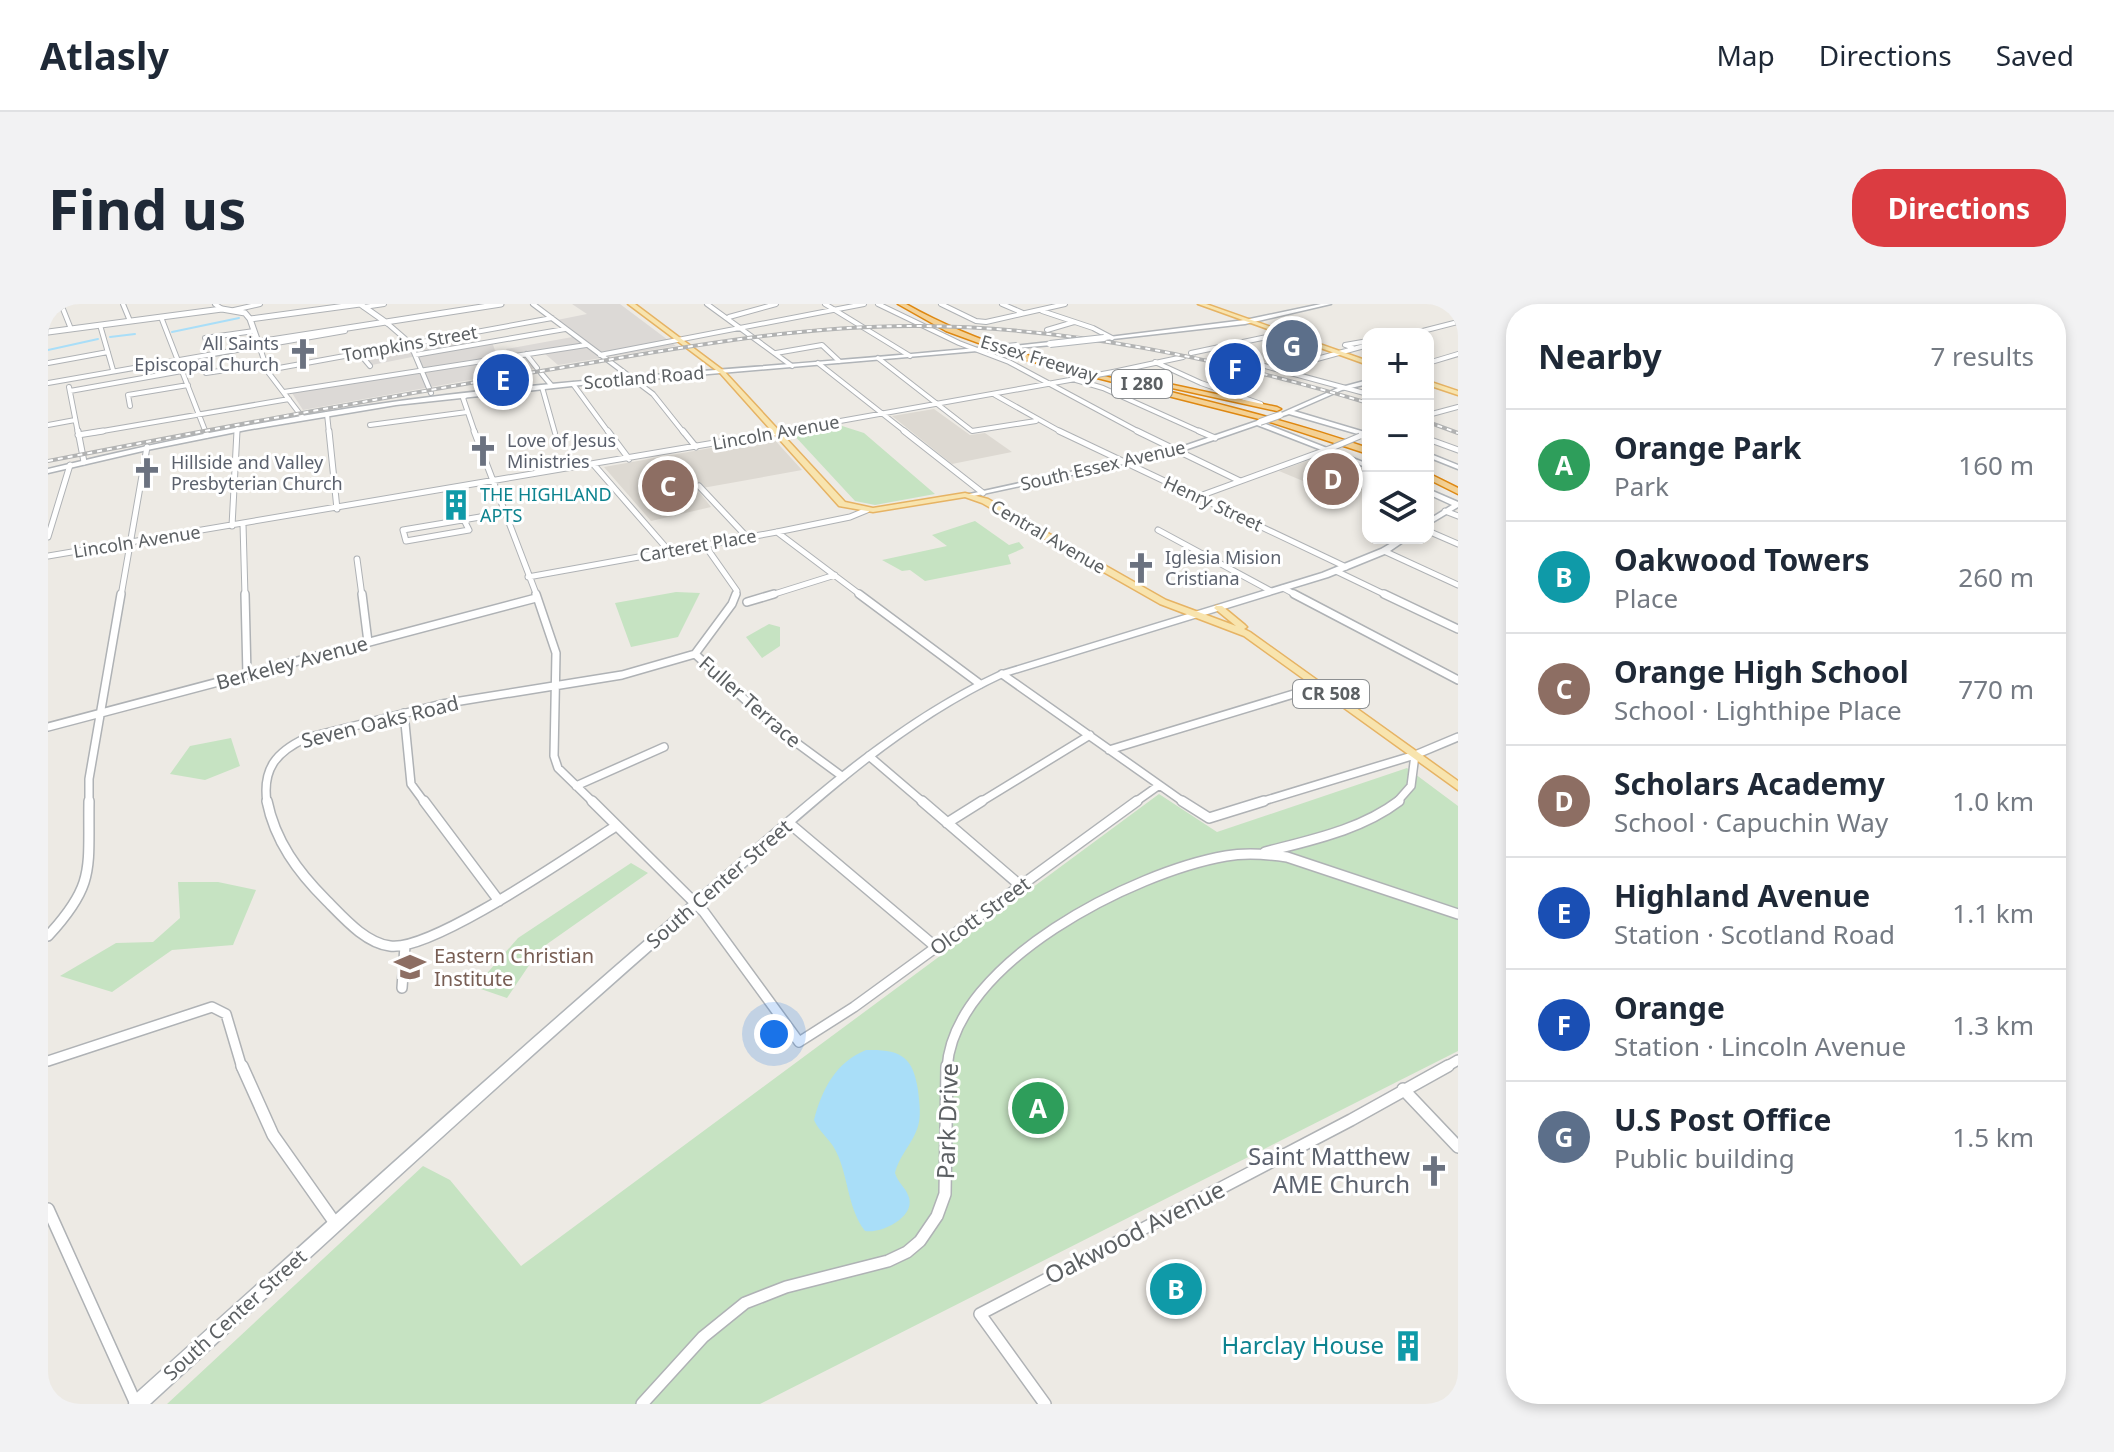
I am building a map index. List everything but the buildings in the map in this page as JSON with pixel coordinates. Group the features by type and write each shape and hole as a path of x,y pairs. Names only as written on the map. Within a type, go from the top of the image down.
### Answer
{"highway":[{"name":"Essex Freeway","path":"901,304 982,347 1362,446"},
{"name":"Essex Freeway","path":"917,304 967,330 1020,349 1281,419 1362,446"},
{"path":"982,347 1096,381 1258,422"},
{"path":"1020,349 1278,412"},
{"path":"1434,472 1458,483"},
{"path":"1434,479 1458,491"}],"main road":[{"path":"631,304 722,372 779,432 850,517"},
{"path":"1201,304 1362,361"},
{"name":"Scotland Road","path":"48,471 237,429 432,396 910,356 982,347 1020,349 1245,322 1328,304"},
{"name":"South Essex Avenue","path":"969,495 1177,451 1362,384"},
{"path":"1434,385 1458,393"},
{"path":"1289,412 1362,433"},
{"path":"1258,422 1362,463"},
{"path":"1434,457 1458,467"},
{"path":"983,493 1000,508"},
{"path":"1434,494 1458,505"},
{"name":"Central Avenue","path":"842,504 867,510 969,495 1000,508 1148,594 1238,629 1458,786"},
{"path":"1434,519 1458,505"},
{"name":"South Center Street","path":"136,1404 335,1223 869,756 980,684 1002,674 1341,569 1395,544"},
{"path":"1219,608 1263,645"}],"street":[{"path":"61,304 71,329"},
{"path":"123,304 130,321"},
{"path":"215,304 222,309"},
{"path":"234,310 260,304"},
{"path":"250,319 384,304"},
{"path":"48,383 501,304"},
{"path":"533,304 653,394 696,447"},
{"path":"710,304 792,366"},
{"path":"729,317 776,304"},
{"path":"825,304 910,356"},
{"path":"600,355 864,304"},
{"path":"878,304 933,330 982,347 1177,451 1240,481"},
{"path":"941,304 976,321 986,322 1065,304"},
{"path":"1002,304 1023,313"},
{"path":"361,305 410,343 432,396"},
{"path":"48,332 222,309 245,313 268,370 303,418"},
{"path":"1039,310 1112,338"},
{"path":"161,317 207,435"},
{"name":"Tompkins Street","path":"268,370 552,318"},
{"path":"1047,330 1074,322"},
{"path":"1434,328 1458,322"},
{"path":"100,325 113,370"},
{"path":"415,355 565,329"},
{"path":"205,338 254,331"},
{"path":"1194,354 1281,334"},
{"path":"1354,349 1345,345 1362,344"},
{"path":"284,392 586,345"},
{"path":"775,353 822,345 839,361"},
{"path":"1282,369 1362,346"},
{"path":"1226,347 1235,358 1362,392"},
{"path":"48,363 108,352"},
{"path":"359,353 370,366"},
{"path":"526,354 552,386"},
{"path":"1434,361 1458,354"},
{"name":"Lincoln Avenue","path":"48,556 493,483 1052,385 1180,357"},
{"path":"878,358 972,431 1036,420"},
{"path":"1155,362 1278,412"},
{"path":"818,363 983,493"},
{"path":"206,373 266,364"},
{"path":"70,391 182,371"},
{"path":"68,378 82,450 80,456 84,462"},
{"path":"1079,379 1215,438"},
{"path":"573,384 629,459"},
{"path":"130,406 128,395 188,385"},
{"path":"542,387 555,433"},
{"path":"466,395 463,398 467,412 553,637 556,685 554,756 558,768 695,905"},
{"name":"Henry Street","path":"995,395 1036,420 1197,497 1458,629"},
{"path":"78,435 289,399"},
{"path":"1434,413 1458,407"},
{"path":"370,425 467,412"},
{"path":"327,414 337,509"},
{"path":"48,425 75,420"},
{"path":"232,526 237,429"},
{"path":"1197,497 1362,435"},
{"path":"1434,441 1458,450"},
{"path":"48,936 72,910 86,881 89,779 147,447"},
{"path":"48,537 70,465"},
{"path":"594,465 669,551"},
{"path":"699,486 747,537"},
{"name":"Carteret Place","path":"528,577 777,532 850,517 867,510"},
{"path":"1445,511 1458,516"},
{"path":"464,520 469,530 406,541 403,530 504,513"},
{"path":"243,524 247,675"},
{"path":"1158,530 1271,591"},
{"path":"777,532 980,684"},
{"path":"1434,534 1458,544"},
{"path":"695,654 725,614 737,591 704,544"},
{"path":"1384,551 1458,585"},
{"path":"357,559 368,642"},
{"path":"747,602 835,575"},
{"path":"1283,588 1458,680"},
{"name":"Berkeley Avenue","path":"48,727 536,598"},
{"name":"Fuller Terrace","path":"556,685 622,675 695,654 775,727 843,777"},
{"path":"1002,674 1158,786 1209,818 1415,755 1458,737"},
{"name":"Seven Oaks Road","path":"405,946 388,946 374,941 330,903 288,857 269,812 267,773 276,758 288,747 306,738 404,713 556,685"},
{"path":"1109,750 1320,686"},
{"path":"404,713 411,784 499,901"},
{"path":"947,823 1090,735"},
{"path":"576,786 664,747"},
{"name":"Park Drive","path":"642,1404 710,1330 746,1302 787,1285 877,1265 918,1245 945,1197 949,1055 965,1011 989,982 1021,952 1063,923 1129,889 1221,856 1262,853 1350,827 1394,805 1410,789 1415,755"},
{"path":"869,756 1022,887"},
{"name":"Olcott Street","path":"695,905 799,1042 937,948 1158,786"},
{"path":"789,823 937,948"},
{"path":"402,988 405,946 499,901 616,826"},
{"name":"Park Drive","path":"1262,853 1339,872 1395,895 1458,914"},
{"path":"48,1061 199,1010 212,1007 226,1014 242,1067 273,1135 335,1223"},
{"name":"Oakwood Avenue","path":"1045,1404 980,1314 1337,1128 1458,1060"},
{"path":"1403,1089 1458,1147"},
{"path":"48,1209 136,1404"}],"shaded area":[{"path":"572,304 620,304 676,346 558,365 544,353 528,355 537,368 303,410 292,393 422,372 417,356 372,365 362,353 413,344 492,342 498,359 512,357 506,349 578,336 557,320 587,314"},
{"path":"934,409 970,435 985,433 1012,452 952,464 892,416"},
{"path":"772,437 802,470 697,489 711,507 651,521 604,467"},
{"path":"1326,454 1362,469 1362,490 1355,493 1344,488 1332,493 1279,471"}],"green space":[{"path":"839,425 864,433 935,494 875,505 855,501 792,433"},
{"path":"975,521 1009,545 1019,542 1024,548 1008,555 1011,564 925,581 910,570 902,571 882,560 947,546 932,535"},
{"path":"676,592 700,593 678,637 631,647 615,603"},
{"path":"769,624 780,627 780,646 762,658 746,637"},
{"path":"231,738 240,766 205,780 170,774 190,746"},
{"path":"1407,768 1458,806 1458,1051 760,1404 167,1404 423,1166 450,1180 521,1266 1159,794 1217,832"},
{"path":"631,863 648,873 540,949 507,998 475,987 518,938"},
{"path":"178,882 218,882 256,890 233,945 172,950 112,992 60,976 116,943 153,942 180,918"}],"water":[{"path":"866,1050 896,1053 908,1062 916,1078 920,1110 917,1129 895,1173 908,1195 908,1210 897,1222 872,1231 865,1231 859,1221 838,1156 814,1120 821,1098 838,1069"}],"waterway":[{"path":"172,332 239,318"},
{"path":"110,337 135,334"},
{"path":"48,350 98,339"}],"tunnel":[{"path":"1183,357 1195,354"}],"railway":[{"path":"48,461 374,400 657,352 744,338 831,329 976,328 1090,339 1202,360 1362,401"},
{"path":"1434,424 1458,433"}],"place":[{"name":"U.S Post Office","path":"1292,346"},
{"name":"All Saints Episcopal Church","path":"303,354"},
{"name":"Orange","path":"1235,369"},
{"name":"Highland Avenue","path":"503,380"},
{"name":"Love of Jesus Ministries","path":"483,451"},
{"name":"Hillside and Valley Presbyterian Church","path":"147,473"},
{"name":"Scholars Academy","path":"1333,479"},
{"name":"Orange High School","path":"668,486"},
{"name":"THE HIGHLAND APTS","path":"456,505"},
{"name":"Iglesia Mision Cristiana","path":"1141,568"},
{"name":"Eastern Christian Institute","path":"410,967"},
{"name":"Orange Park","path":"1038,1108"},
{"name":"Saint Matthew AME Church","path":"1434,1171"},
{"name":"Oakwood Towers","path":"1176,1289"},
{"name":"Harclay House","path":"1408,1346"}]}
